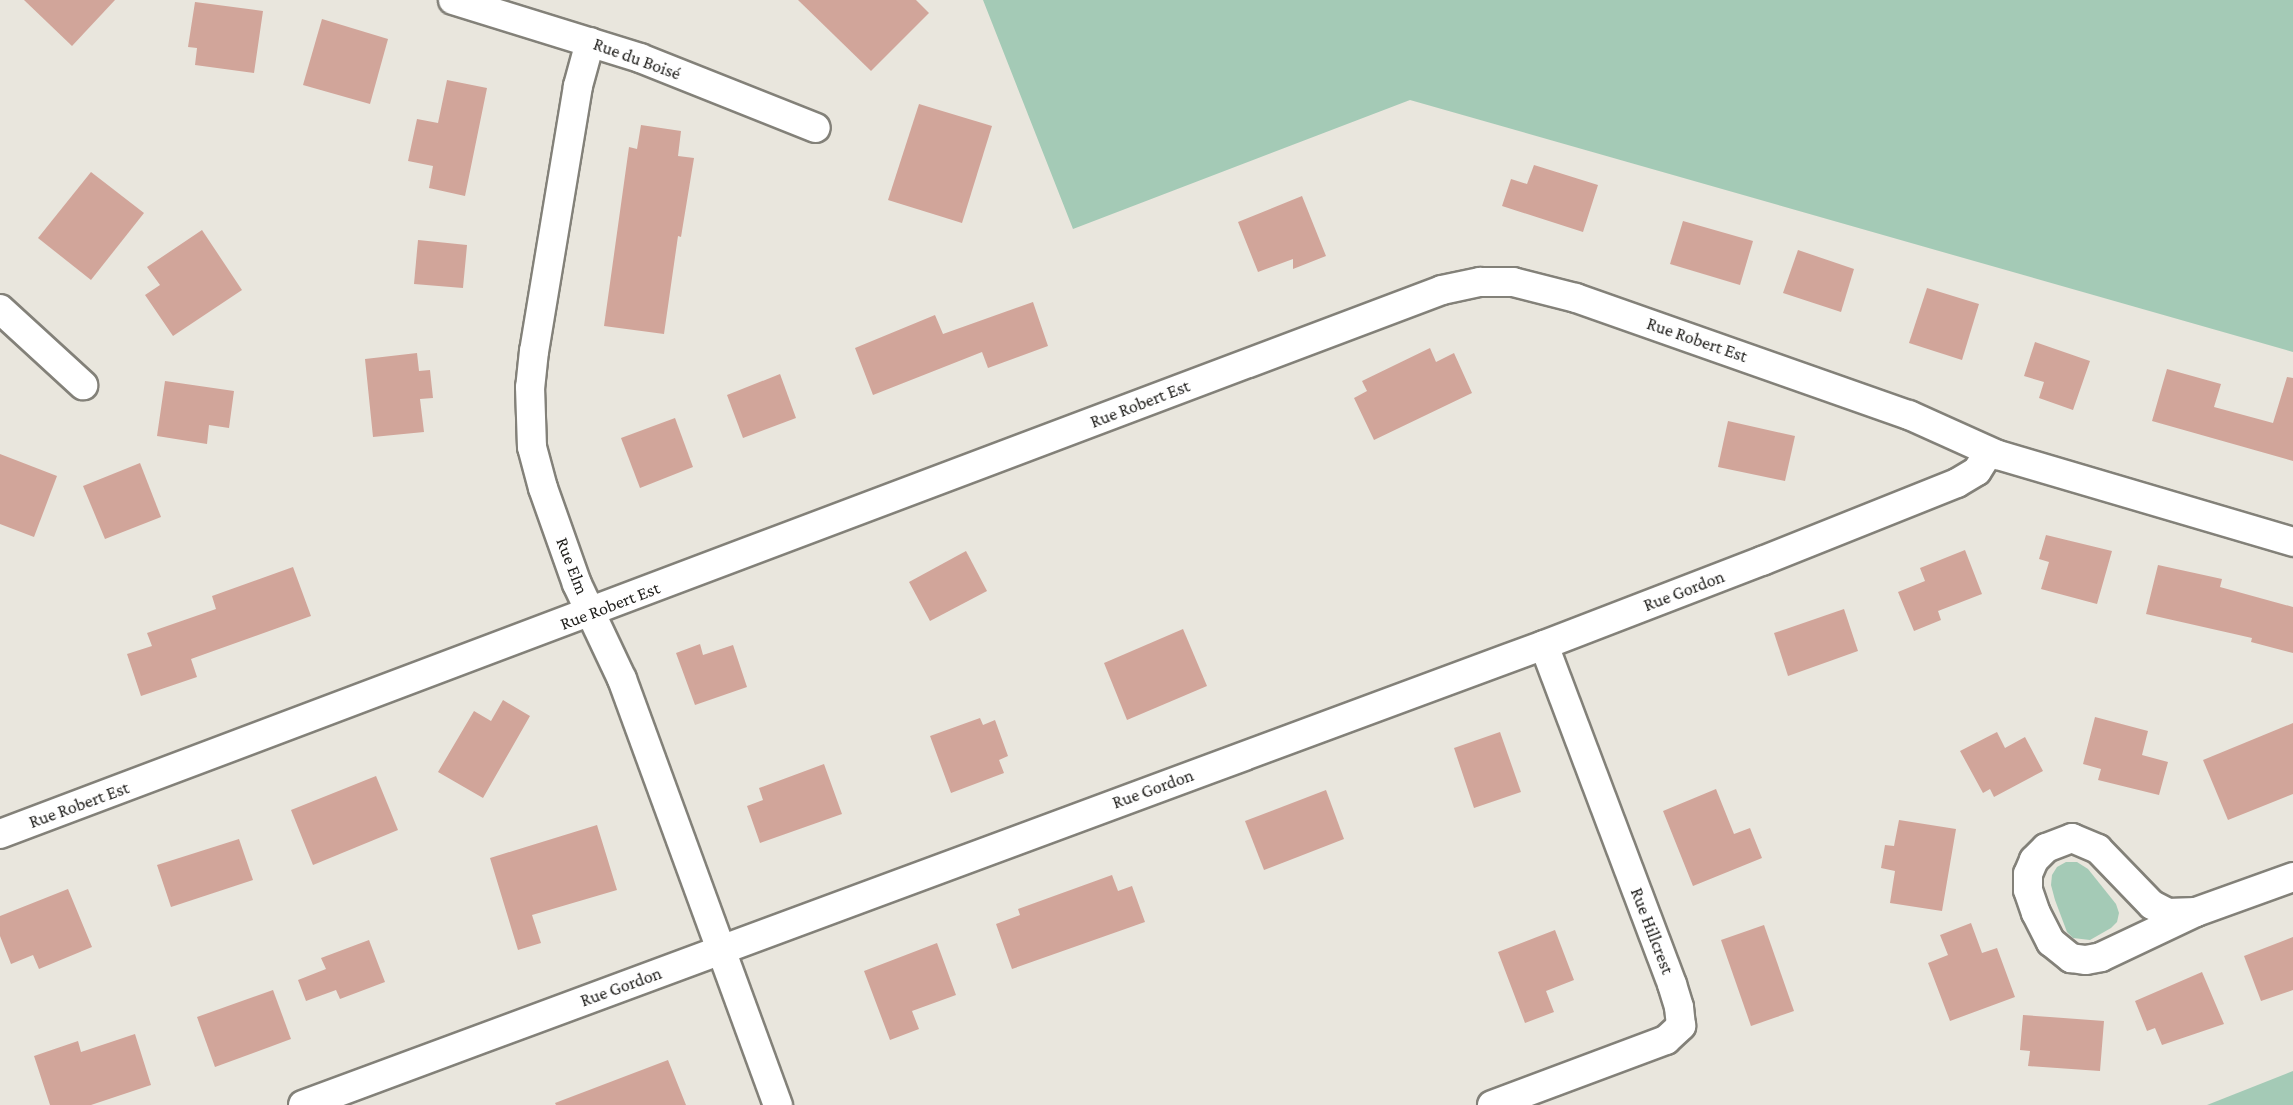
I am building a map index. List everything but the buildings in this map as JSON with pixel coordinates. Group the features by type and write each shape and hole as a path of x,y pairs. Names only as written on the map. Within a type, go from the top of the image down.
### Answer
{"street":[{"name":"Rue du Boisé","path":"453,0 640,58 816,128"},
{"name":"Rue Elm","path":"590,42 578,86 534,351 530,420 532,447 543,488 577,584 622,679 778,1105"},
{"name":"Rue Robert Est","path":"0,834 592,613 1416,300 1452,287 1480,282 1530,285 1602,306 1909,415 1989,452 2293,542"},
{"path":"0,309 83,385"},
{"name":"Rue Gordon","path":"303,1105 1544,645 1957,483 1977,471 1989,452"},
{"name":"Rue Hillcrest","path":"1492,1105 1666,1040 1681,1026 1672,984 1544,645"},
{"path":"2196,912 2168,913 2152,905 2098,849 2072,838 2046,849 2034,860 2028,874 2028,890 2046,932 2060,952 2071,958 2086,960 2101,957 2196,912 2293,877"}],"green space":[{"path":"983,0 2293,0 2293,352 1410,100 1073,229"},
{"path":"2066,862 2077,862 2088,869 2116,904 2119,913 2117,922 2111,928 2090,940 2073,938 2067,932 2055,900 2051,885 2052,875 2057,867"},
{"path":"2293,1071 2293,1105 2207,1105"}]}
